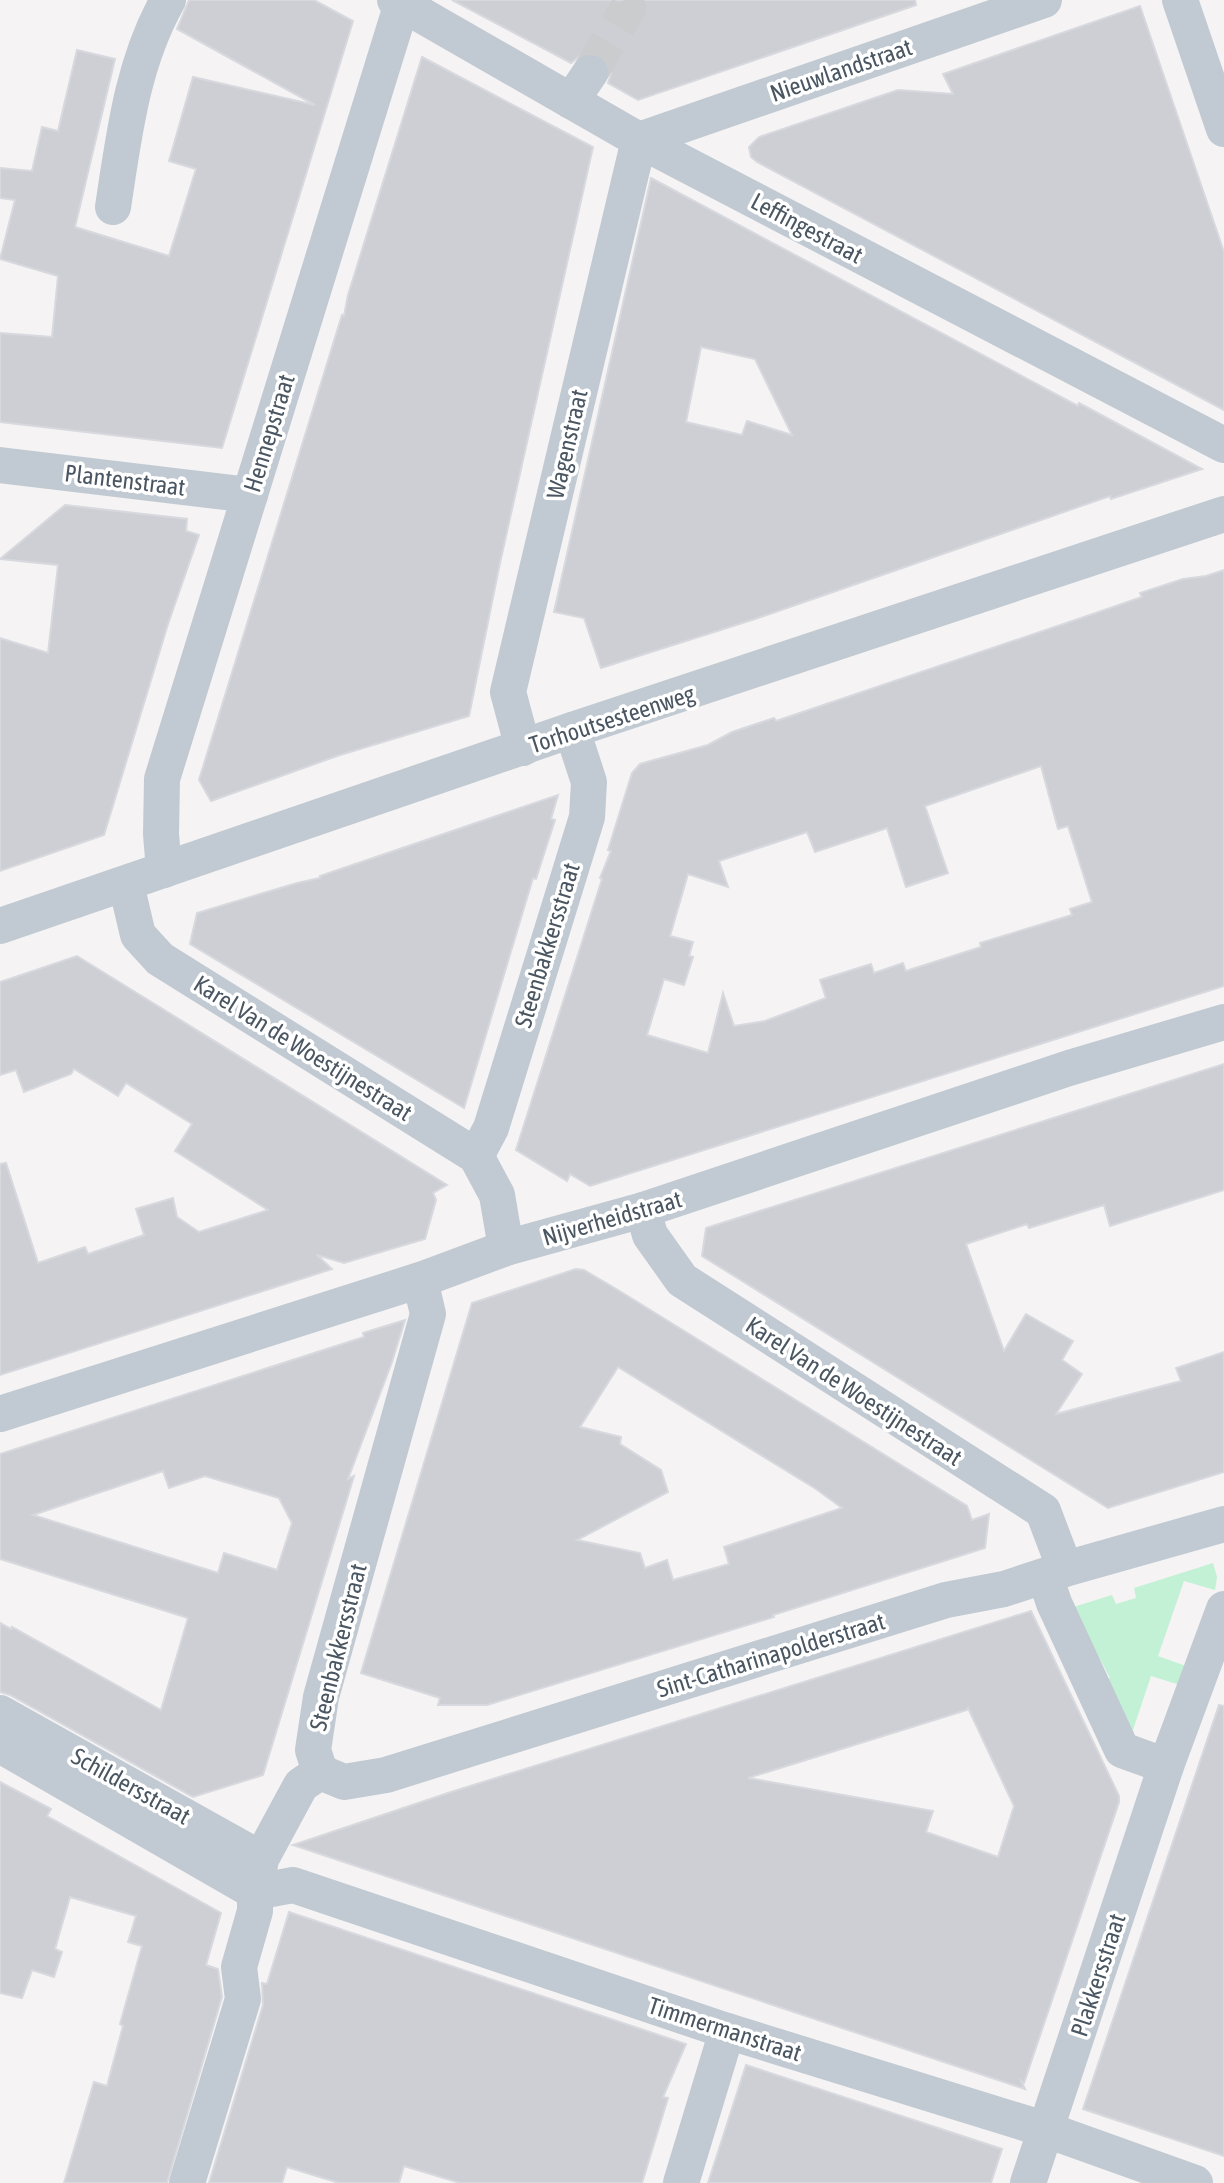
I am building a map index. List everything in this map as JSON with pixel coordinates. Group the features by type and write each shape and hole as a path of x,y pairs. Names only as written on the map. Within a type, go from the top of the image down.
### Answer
{"street":[{"path":"113,207 131,95 152,28 168,0"},
{"name":"Nieuwlandstraat","path":"639,140 1044,0"},
{"path":"1180,0 1224,129"},
{"name":"Leffingestraat","path":"400,1 580,87 639,140 1224,445"},
{"name":"Hennepstraat","path":"164,870 162,779 400,1"},
{"name":"Wagenstraat","path":"523,748 508,692 639,140"},
{"name":"Plantenstraat","path":"0,465 250,495"},
{"name":"Torhoutsesteenweg","path":"0,926 572,730 1224,514"},
{"name":"Steenbakkersstraat","path":"476,1156 491,1128 587,817 589,782 572,730"},
{"name":"Karel Van de Woestijnestraat","path":"126,884 138,935 160,959 476,1156 497,1195 506,1248"},
{"name":"Nijverheidstraat","path":"0,1414 420,1280 506,1248 643,1210 1069,1068 1224,1022"},
{"name":"Karel Van de Woestijnestraat","path":"643,1210 650,1235 682,1280 1043,1511 1055,1573"},
{"name":"Steenbakkersstraat","path":"320,1772 313,1750 321,1697 428,1314 420,1280"},
{"name":"Sint-Catharinapolderstraat","path":"320,1772 344,1782 386,1775 946,1600 1004,1589 1055,1573 1222,1533"},
{"path":"1055,1573 1054,1603 1122,1750 1166,1766"},
{"name":"Plakkersstraat","path":"1028,2183 1166,1766 1224,1609"},
{"name":"Schildersstraat","path":"0,1713 258,1875"},
{"name":"Schildersstraat","path":"0,1745 258,1875"},
{"path":"187,2183 243,1999 239,1967 255,1911 258,1875 301,1785 320,1772"},
{"name":"Timmermanstraat","path":"258,1875 280,1885 293,1885 727,2031 1047,2130 1195,2183"},
{"path":"681,2183 727,2031"}],"green space":[{"path":"1213,1563 1217,1577 1215,1590 1184,1581 1158,1656 1186,1666 1180,1685 1151,1676 1130,1739 1101,1682 1110,1678 1100,1659 1092,1663 1067,1609 1112,1595 1116,1604 1136,1598 1134,1588"}],"building":[{"path":"189,0 314,0 353,21 222,448 0,422 0,333 52,337 58,276 0,259 15,200 0,198 0,168 32,171 42,127 58,131 77,50 115,59 75,227 169,256 196,169 169,161 193,77 315,105 177,29"},
{"path":"452,0 915,0 916,5 638,100 608,83 611,74 609,65 601,55 591,52 582,54 571,63"},
{"path":"1140,6 1224,252 1224,410 751,157 749,147 759,137 898,90 953,94 943,74"},
{"path":"422,57 593,147 469,716 340,755 211,801 199,780"},
{"path":"651,178 1202,469 1111,499 1110,496 755,619 601,668 584,618 554,612","holes":["701,347 755,359 792,435 747,421 742,435 686,422"]},
{"path":"65,505 187,519 186,531 199,535 168,624 104,835 0,871 0,638 48,653 58,565 0,559"},
{"path":"1224,570 1224,986 590,1186 570,1174 567,1181 516,1150 611,851 608,850 632,773 640,764 708,745 732,732 774,718 776,721 1087,616 1142,597 1140,593 1183,579","holes":["1041,766 1058,829 1068,826 1092,902 1070,909 1072,915 980,943 981,947 906,971 903,963 874,973 871,964 820,980 826,998 765,1021 734,1026 723,993 708,1053 647,1035 664,979 684,985 693,957 689,956 693,942 670,936 688,874 728,887 719,861 807,832 815,852 887,828 906,887 948,873 925,806"]},
{"path":"558,795 551,819 555,820 536,879 533,878 464,1108 190,944 197,913 320,878"},
{"path":"77,956 447,1185 433,1193 436,1200 425,1239 344,1263 317,1255 332,1269 0,1375 0,1164 6,1163 38,1263 85,1247 88,1254 144,1235 136,1209 173,1198 177,1217 199,1232 268,1210 175,1151 192,1124 126,1083 118,1096 74,1069 71,1074 24,1092 16,1070 0,1075 0,982"},
{"path":"1224,1064 1224,1190 1110,1226 1104,1205 1029,1228 1027,1224 966,1244 1004,1351 1026,1314 1073,1341 1062,1360 1082,1374 1056,1414 1181,1381 1176,1368 1224,1352 1224,1472 1108,1508 702,1256 706,1228"},
{"path":"576,1269 584,1270 967,1506 972,1520 989,1514 985,1548 487,1705 438,1705 440,1698 361,1673 472,1303","holes":["618,1367 842,1508 724,1547 729,1564 673,1580 667,1560 645,1568 640,1553 577,1540 668,1492 661,1470 620,1444 621,1437 580,1427"]},
{"path":"405,1320 348,1479 354,1476 263,1775 193,1797 0,1692 0,1623 161,1710 188,1618 0,1559 0,1454 364,1337 363,1333","holes":["163,1471 169,1488 205,1476 279,1498 292,1523 277,1570 224,1553 218,1573 33,1515"]},
{"path":"1031,1611 1119,1796 1119,1802 1024,2083 1021,2081 1025,2089 293,1845 451,1792","holes":["968,1708 1014,1806 998,1857 926,1832 933,1811 748,1778"]},
{"path":"1219,1705 1224,1706 1224,2156 1083,2109"},
{"path":"0,1782 51,1809 47,1816 221,1913 206,1965 218,1969 222,1997 167,2183 64,2183 94,2082 107,2086 123,2026 120,2024 142,1946 128,1942 136,1916 70,1897 55,1949 62,1952 54,1977 32,1970 22,1998 0,1993"},
{"path":"289,1912 686,2044 663,2097 668,2098 642,2183 460,2183 404,2166 399,2183 339,2183 287,2167 282,2183 209,2183 263,2005 262,1983 267,1984"},
{"path":"746,2065 1002,2149 991,2183 708,2183"}],"tunnel":[{"path":"590,73 628,8 625,0"}]}
